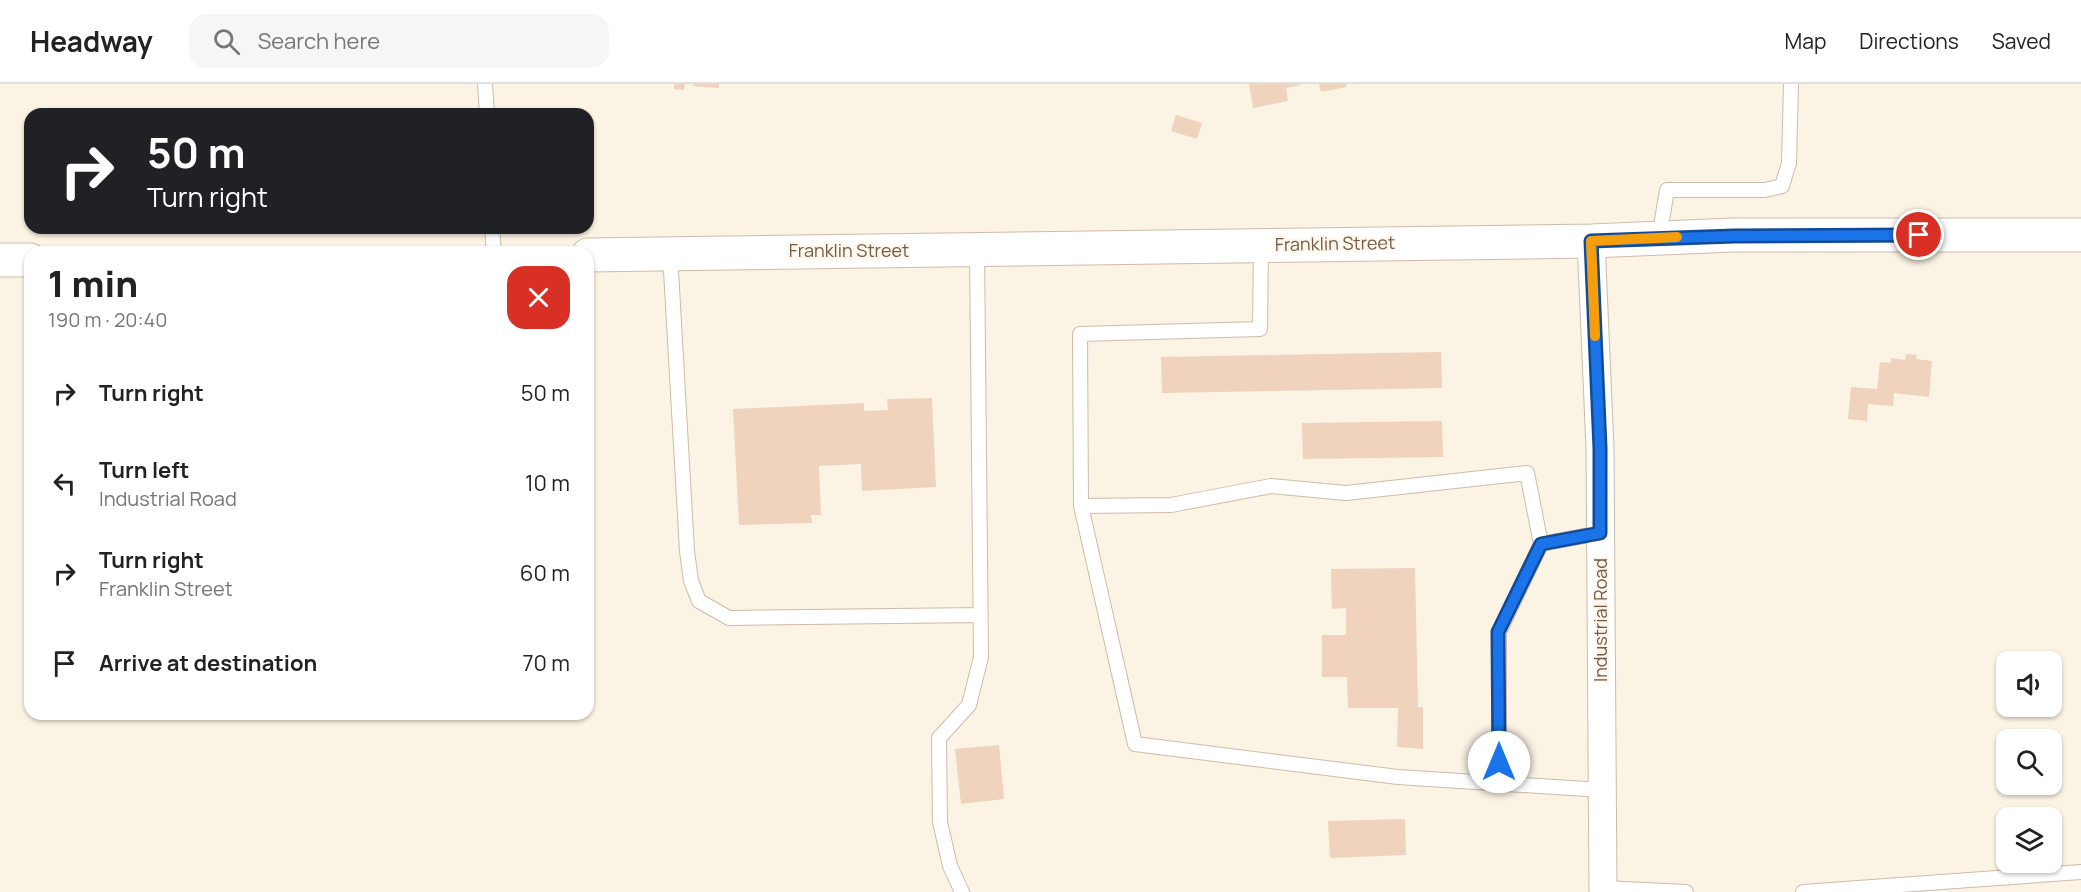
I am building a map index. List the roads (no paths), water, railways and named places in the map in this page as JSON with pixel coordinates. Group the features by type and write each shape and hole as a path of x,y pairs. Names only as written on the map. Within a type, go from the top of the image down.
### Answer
{"main road":[{"name":"Franklin Street","path":"594,255 1591,241 1734,236 2081,235"},
{"path":"0,260 24,260"}],"street":[{"name":"Industrial Road","path":"1591,241 1600,448 1603,890"}],"lane":[{"path":"485,84 487,108"},
{"path":"1659,238 1667,190 1766,190 1782,186 1789,163 1791,84"},
{"path":"1261,245 1260,329 1080,334 1081,506 1135,744 1398,777 1602,790"},
{"path":"962,892 950,866 940,822 939,738 969,705 981,657 977,249"},
{"path":"670,253 687,551 691,581 699,601 729,618 981,615"},
{"path":"1081,506 1171,505 1271,486 1346,493 1527,473 1541,544 1498,632 1499,783"},
{"path":"1541,544 1600,533"},
{"path":"1803,892 2081,872"},
{"path":"1603,890 1686,892"}]}
